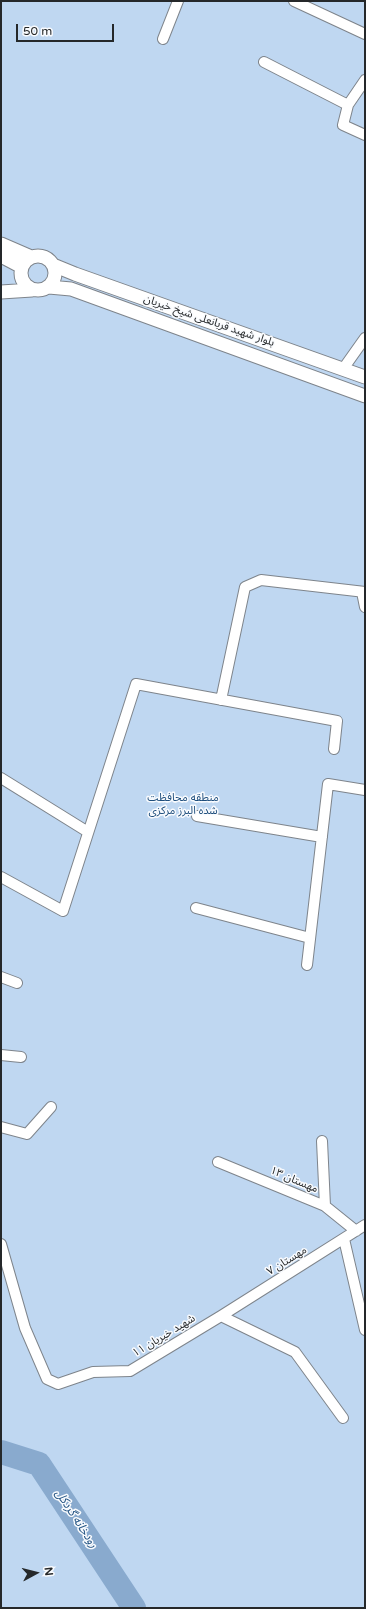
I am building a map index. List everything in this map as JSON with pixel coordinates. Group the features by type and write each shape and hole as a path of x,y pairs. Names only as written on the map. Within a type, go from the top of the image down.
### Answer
{"street":[{"path":"163,39 178,1"},
{"path":"294,1 365,34"},
{"path":"264,62 348,105"},
{"path":"365,80 348,105 342,125 365,135"},
{"path":"1,244 31,257 46,258 53,265 54,279 49,287"},
{"path":"1,256 21,270 24,283 32,290"},
{"path":"1,286 11,281 31,257"},
{"name":"بلوار شهید قربانعلی شیخ خیریان","path":"53,265 365,377"},
{"path":"1,292 38,291 49,287 71,289 365,396"},
{"path":"156,320 162,305"},
{"path":"343,369 365,338"},
{"path":"221,700 246,587 261,580 363,592 365,607"},
{"path":"1,877 63,911 136,684 337,721 334,749"},
{"path":"1,778 88,832"},
{"path":"307,965 328,784 365,790"},
{"path":"197,816 322,837"},
{"path":"196,908 310,938"},
{"path":"1,977 17,983"},
{"path":"1,1055 21,1057"},
{"path":"1,1127 27,1134 51,1107"},
{"path":"322,1141 325,1206"},
{"name":"مهستان ۱۳","path":"218,1162 325,1206 356,1231"},
{"name":"مهستان ۷","path":"221,1316 365,1225"},
{"path":"344,1239 365,1330"},
{"name":"شهید خیریان ۱۱","path":"1,1244 25,1328 47,1379 58,1384 93,1372 130,1371 221,1316"},
{"path":"221,1316 295,1352 343,1418"}],"green space":[{"name":"منطقه محافظت شده البرز مرکزی","path":"1,1 365,1 365,1608 1,1608"}],"waterway":[{"name":"رودخانه گردکل","path":"1,1452 39,1464 134,1608"}]}
